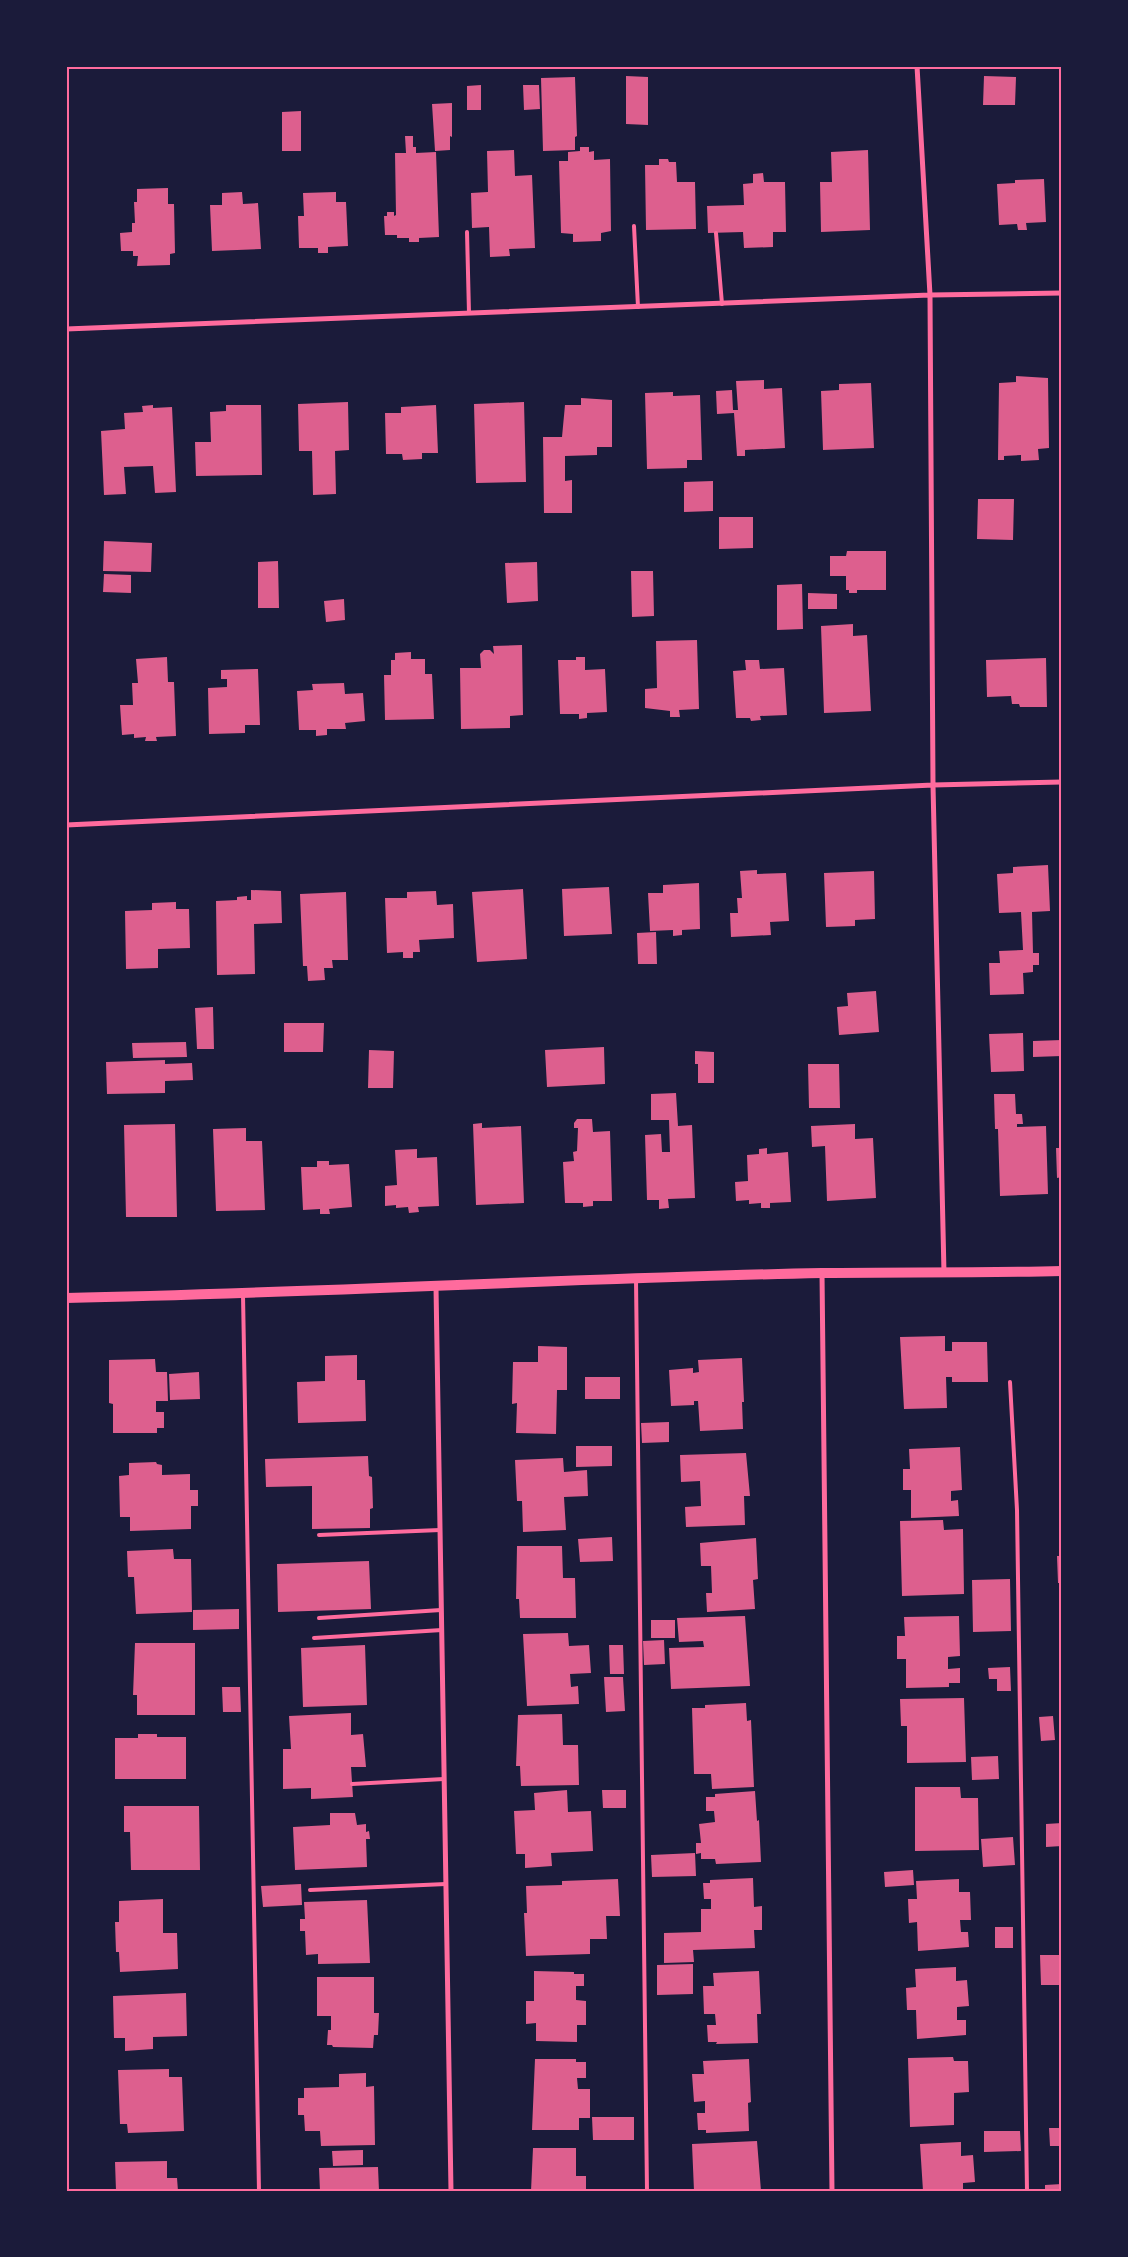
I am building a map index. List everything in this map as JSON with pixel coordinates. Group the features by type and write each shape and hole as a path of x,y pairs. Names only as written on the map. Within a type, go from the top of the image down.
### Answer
{"main road":[{"path":"66,1298 244,1295 822,1273 944,1274 1062,1271"}],"street":[{"path":"917,66 930,295 933,785 944,1274"},
{"path":"66,329 930,295 1062,293"},
{"path":"66,825 933,785 1062,782"},
{"path":"822,1273 832,2191"},
{"path":"436,1287 451,2191"}],"lane":[{"path":"634,226 638,307"},
{"path":"467,232 469,313"},
{"path":"716,233 722,304"},
{"path":"636,1280 647,2191"},
{"path":"244,1295 259,2191"},
{"path":"1010,1382 1017,1510 1027,2191"},
{"path":"319,1535 440,1530"},
{"path":"319,1618 442,1610"},
{"path":"314,1638 442,1630"},
{"path":"352,1784 444,1779"},
{"path":"310,1890 446,1884"}],"building":[{"path":"626,76 648,77 648,125 626,124"},
{"path":"984,76 1016,77 1015,105 983,105"},
{"path":"575,77 577,136 575,137 575,150 543,151 541,78"},
{"path":"481,85 481,110 467,110 467,86"},
{"path":"523,85 539,85 540,109 524,110"},
{"path":"452,103 450,150 435,151 432,104"},
{"path":"301,111 301,151 282,151 282,112"},
{"path":"405,136 413,136 413,147 416,147 416,153 436,152 439,237 419,238 419,242 409,242 409,238 397,238 397,235 385,235 384,216 387,216 387,212 394,212 394,216 396,215 395,153 406,153"},
{"path":"580,147 589,147 589,152 594,151 594,160 610,159 611,231 601,233 601,241 573,242 573,234 561,233 559,161 568,161 568,152 580,151"},
{"path":"514,150 515,176 532,175 535,248 509,249 510,256 490,257 489,227 472,228 471,193 488,192 487,151"},
{"path":"868,150 870,230 821,232 820,182 832,182 831,152"},
{"path":"659,159 668,159 669,162 676,162 677,182 695,182 696,229 646,230 645,165 659,165"},
{"path":"763,173 764,182 785,182 786,232 773,232 773,247 744,248 743,232 708,233 707,206 744,205 743,184 753,183 753,174"},
{"path":"1044,179 1046,222 1026,223 1027,230 1018,230 1017,224 999,225 997,184 1015,183 1015,180"},
{"path":"168,188 168,204 174,204 175,253 170,254 170,265 137,266 138,256 133,256 133,251 121,251 120,233 132,232 132,223 135,223 134,202 137,202 137,189"},
{"path":"242,192 243,204 258,203 261,249 212,251 210,205 222,205 222,193"},
{"path":"336,192 336,202 346,202 348,246 328,247 328,253 318,253 318,248 299,248 298,216 304,216 303,193"},
{"path":"1016,376 1048,378 1049,448 1038,449 1039,460 1021,461 1021,455 1004,456 1004,460 998,460 999,383 1016,382"},
{"path":"764,380 764,389 782,388 785,448 745,450 745,456 737,456 734,413 717,414 716,391 732,390 733,410 738,410 736,381"},
{"path":"871,383 874,448 823,450 821,391 839,390 839,384"},
{"path":"673,392 673,396 700,395 702,460 687,460 687,468 647,469 645,393"},
{"path":"581,398 612,400 612,447 597,447 597,455 565,456 565,481 572,480 572,513 544,513 543,437 562,437 565,405 581,405"},
{"path":"348,402 349,450 335,451 336,494 313,495 312,451 299,451 298,404"},
{"path":"524,402 526,482 476,483 474,404"},
{"path":"153,405 153,408 172,407 176,492 155,493 153,466 124,467 126,494 104,495 101,431 125,429 124,413 143,412 142,406"},
{"path":"226,405 261,405 262,475 196,476 195,442 211,442 210,412 226,411"},
{"path":"436,405 438,453 422,453 422,459 403,460 402,454 386,454 385,413 401,413 401,407"},
{"path":"713,481 713,511 684,512 684,482"},
{"path":"978,499 1014,499 1013,540 977,539"},
{"path":"719,517 753,517 753,548 719,549"},
{"path":"104,541 152,543 151,572 103,571"},
{"path":"847,551 886,551 886,590 857,590 857,593 849,593 849,590 846,590 846,576 830,576 830,556 846,556"},
{"path":"278,561 279,608 258,608 258,562"},
{"path":"537,562 538,601 507,603 505,563"},
{"path":"631,571 653,571 654,616 632,617"},
{"path":"104,574 131,575 131,593 103,592"},
{"path":"802,584 803,629 777,630 777,585"},
{"path":"808,593 837,594 837,609 808,609"},
{"path":"344,599 345,620 326,622 324,601"},
{"path":"853,624 853,636 867,635 871,711 824,713 821,626"},
{"path":"697,640 699,709 679,710 680,717 670,717 670,711 645,708 645,689 657,688 656,641"},
{"path":"522,645 523,715 510,716 510,728 461,729 460,668 481,668 480,654 484,650 490,650 494,654 493,646"},
{"path":"411,652 411,659 425,659 425,674 432,674 434,719 385,720 384,675 391,675 391,660 395,660 395,653"},
{"path":"167,657 168,682 174,682 176,736 156,737 157,741 145,741 146,737 134,738 134,734 122,735 120,705 133,705 132,683 138,683 136,659"},
{"path":"576,657 585,657 585,670 605,669 607,712 587,713 587,718 579,719 579,714 560,714 558,660 576,660"},
{"path":"1046,658 1047,707 1020,707 1019,704 1012,704 1011,696 987,697 986,660"},
{"path":"745,660 759,660 760,669 784,668 787,715 760,716 761,720 751,721 750,718 736,718 733,671 746,670"},
{"path":"258,669 260,725 245,725 245,733 209,734 208,688 227,687 227,679 221,679 221,670"},
{"path":"344,683 345,694 363,693 365,721 345,723 346,729 327,729 327,735 316,736 316,730 299,730 297,691 313,690 312,684"},
{"path":"1048,865 1050,911 1032,912 1033,953 1039,953 1039,965 1033,965 1033,972 1023,973 1024,994 990,995 989,963 1000,963 999,951 1023,950 1021,912 999,913 997,874 1013,873 1013,867"},
{"path":"757,870 757,874 786,873 789,921 770,922 771,935 731,937 730,913 738,913 737,898 742,898 740,871"},
{"path":"874,871 875,919 855,920 855,926 826,927 824,873"},
{"path":"699,883 700,929 682,930 682,935 673,936 673,930 650,931 648,893 663,893 663,885"},
{"path":"609,887 612,934 564,936 562,889"},
{"path":"523,889 527,959 477,962 472,892"},
{"path":"251,890 281,891 282,923 254,924 255,974 217,975 216,901 237,900 237,897 247,896 247,900 251,900"},
{"path":"436,891 437,905 453,904 454,938 419,940 420,952 413,952 413,958 403,958 403,952 387,953 385,898 407,898 407,892"},
{"path":"346,892 348,960 332,960 333,968 324,968 325,980 308,981 307,966 303,966 300,894"},
{"path":"176,902 176,909 189,909 190,948 158,949 158,968 126,969 125,911 152,910 152,903"},
{"path":"656,932 657,964 638,964 637,933"},
{"path":"876,991 879,1032 839,1035 837,1007 848,1006 847,993"},
{"path":"213,1007 214,1049 197,1049 195,1008"},
{"path":"284,1023 324,1023 323,1052 284,1052"},
{"path":"1023,1033 1024,1071 991,1072 989,1034"},
{"path":"1062,1040 1062,1056 1033,1057 1033,1041"},
{"path":"186,1042 187,1057 133,1058 132,1043"},
{"path":"604,1047 605,1084 547,1087 545,1050"},
{"path":"369,1050 394,1051 393,1088 368,1088"},
{"path":"695,1051 714,1052 714,1083 698,1083 698,1064 695,1064"},
{"path":"165,1060 165,1064 192,1063 193,1080 165,1081 165,1093 107,1094 106,1062"},
{"path":"808,1064 839,1064 840,1108 809,1108"},
{"path":"676,1093 678,1126 692,1125 695,1198 668,1199 669,1208 659,1209 659,1200 647,1200 645,1135 661,1134 662,1152 670,1152 669,1120 651,1120 651,1094"},
{"path":"994,1094 1015,1094 1016,1114 1022,1114 1023,1124 1017,1124 1017,1127 1046,1126 1048,1194 1000,1196 998,1129 995,1129"},
{"path":"577,1119 592,1119 593,1132 610,1131 612,1201 593,1201 593,1206 583,1207 583,1203 565,1203 563,1162 574,1161 573,1152 577,1151 578,1128 574,1128 574,1123"},
{"path":"482,1123 482,1128 521,1126 524,1203 476,1205 473,1124"},
{"path":"175,1124 177,1217 126,1217 124,1125"},
{"path":"855,1124 855,1139 873,1138 876,1198 827,1201 825,1146 812,1147 811,1126"},
{"path":"246,1128 246,1141 262,1141 265,1210 216,1211 213,1129"},
{"path":"767,1148 767,1154 788,1152 791,1202 770,1203 770,1208 761,1208 761,1203 749,1204 749,1200 736,1201 735,1182 748,1181 747,1155 759,1154 759,1149"},
{"path":"1056,1148 1062,1148 1062,1177 1057,1178"},
{"path":"417,1149 417,1158 437,1157 439,1206 418,1207 419,1212 409,1213 408,1207 396,1208 396,1205 385,1206 385,1186 397,1185 395,1150"},
{"path":"317,1161 329,1161 329,1165 349,1164 352,1207 329,1209 330,1214 320,1214 320,1209 303,1210 301,1167 317,1167"},
{"path":"945,1336 945,1351 952,1351 952,1342 987,1342 988,1382 952,1382 952,1377 946,1377 947,1408 904,1409 900,1337"},
{"path":"538,1346 567,1347 567,1390 557,1390 556,1434 516,1433 517,1403 512,1404 513,1362 538,1362"},
{"path":"357,1355 357,1380 365,1380 366,1421 298,1423 297,1382 325,1381 325,1356"},
{"path":"742,1358 743,1429 700,1431 698,1401 694,1401 694,1405 671,1406 669,1370 693,1368 693,1373 699,1372 698,1360"},
{"path":"155,1359 156,1372 167,1372 168,1401 156,1401 156,1412 164,1412 164,1428 157,1428 157,1433 113,1433 113,1404 109,1403 109,1360"},
{"path":"199,1372 200,1399 170,1400 169,1374"},
{"path":"585,1377 620,1377 620,1399 585,1399"},
{"path":"669,1422 669,1442 642,1443 641,1423"},
{"path":"576,1446 612,1446 612,1466 576,1467"},
{"path":"960,1447 962,1490 951,1491 951,1501 958,1500 959,1516 911,1518 911,1490 903,1490 903,1469 910,1469 909,1449"},
{"path":"746,1453 750,1496 744,1496 745,1525 686,1527 685,1507 701,1506 700,1481 681,1482 680,1455"},
{"path":"368,1456 369,1476 372,1477 373,1508 370,1509 370,1528 312,1529 312,1486 266,1487 265,1459"},
{"path":"563,1458 564,1472 587,1470 588,1496 564,1497 566,1530 523,1532 522,1501 517,1501 515,1460"},
{"path":"156,1462 162,1465 162,1475 190,1474 190,1490 198,1490 198,1506 191,1506 191,1529 130,1531 130,1517 120,1517 119,1476 129,1475 129,1463"},
{"path":"943,1520 944,1530 963,1529 964,1594 902,1596 900,1521"},
{"path":"612,1537 613,1561 580,1562 578,1539"},
{"path":"756,1538 758,1579 753,1580 755,1609 707,1612 706,1593 712,1593 711,1566 701,1566 700,1543"},
{"path":"517,1546 562,1546 563,1578 575,1578 576,1618 520,1618 519,1599 516,1599"},
{"path":"173,1549 174,1559 191,1559 192,1612 136,1614 134,1577 128,1577 127,1551"},
{"path":"1057,1556 1062,1556 1062,1583 1058,1583"},
{"path":"369,1561 371,1609 278,1612 277,1564"},
{"path":"1010,1579 1011,1631 973,1632 972,1580"},
{"path":"239,1609 239,1629 193,1630 193,1610"},
{"path":"745,1616 750,1686 671,1689 669,1648 704,1647 703,1641 679,1642 677,1618"},
{"path":"959,1616 960,1656 948,1657 948,1669 960,1668 960,1683 949,1683 949,1687 906,1688 906,1659 897,1659 897,1636 905,1636 904,1617"},
{"path":"651,1620 675,1620 675,1638 651,1638"},
{"path":"568,1633 569,1646 589,1645 591,1673 570,1674 571,1687 578,1686 579,1704 527,1706 523,1634"},
{"path":"664,1640 665,1664 644,1665 643,1641"},
{"path":"135,1643 195,1643 195,1715 137,1715 137,1695 133,1695"},
{"path":"365,1645 367,1705 303,1707 301,1648"},
{"path":"609,1645 623,1645 624,1674 610,1674"},
{"path":"1010,1667 1011,1691 997,1691 997,1679 989,1679 988,1668"},
{"path":"604,1677 623,1677 625,1711 606,1712"},
{"path":"222,1687 240,1687 241,1712 223,1712"},
{"path":"964,1698 966,1762 907,1763 907,1726 901,1726 900,1699"},
{"path":"746,1703 747,1721 751,1720 754,1787 712,1789 711,1774 694,1774 692,1708 705,1708 705,1705"},
{"path":"351,1713 351,1735 363,1734 366,1767 351,1767 353,1797 311,1799 311,1788 283,1789 283,1749 291,1749 289,1716"},
{"path":"562,1714 563,1745 578,1745 579,1785 521,1786 520,1766 516,1766 518,1715"},
{"path":"1053,1716 1055,1740 1041,1741 1039,1717"},
{"path":"138,1734 157,1734 157,1737 186,1737 186,1779 115,1779 115,1738 138,1738"},
{"path":"998,1756 999,1779 972,1780 971,1757"},
{"path":"915,1787 960,1787 961,1798 978,1798 979,1850 915,1851"},
{"path":"567,1790 568,1812 591,1811 593,1851 551,1853 552,1866 525,1868 525,1854 516,1854 514,1811 535,1810 534,1793"},
{"path":"602,1790 626,1790 626,1808 603,1808"},
{"path":"755,1791 757,1821 759,1820 761,1862 716,1864 715,1859 701,1859 701,1853 696,1854 696,1843 701,1843 699,1824 715,1822 714,1811 706,1811 706,1797 715,1797 715,1794"},
{"path":"124,1806 199,1806 200,1870 131,1870 130,1832 124,1832"},
{"path":"330,1813 355,1813 357,1825 366,1824 366,1832 369,1831 370,1839 366,1839 367,1867 295,1870 293,1827 330,1825"},
{"path":"1062,1823 1062,1846 1046,1847 1046,1824"},
{"path":"1013,1837 1015,1865 983,1867 981,1839"},
{"path":"695,1853 696,1876 652,1877 651,1855"},
{"path":"913,1870 914,1885 885,1887 884,1872"},
{"path":"753,1878 754,1907 762,1906 762,1930 754,1930 755,1948 693,1950 694,1962 664,1963 664,1933 701,1932 701,1909 711,1909 711,1899 704,1899 703,1883 710,1883 710,1880"},
{"path":"618,1879 620,1916 606,1916 607,1939 590,1939 590,1954 526,1956 524,1913 527,1913 526,1886 562,1885 562,1881"},
{"path":"959,1879 959,1892 970,1892 971,1920 960,1920 961,1932 968,1932 969,1947 918,1951 917,1922 909,1923 908,1899 917,1899 916,1881"},
{"path":"301,1884 302,1905 263,1907 261,1886"},
{"path":"163,1899 163,1933 177,1933 178,1969 120,1972 119,1952 116,1952 115,1922 119,1922 119,1901"},
{"path":"367,1900 370,1963 318,1964 318,1954 306,1955 305,1931 300,1931 300,1919 305,1919 304,1902"},
{"path":"995,1927 1013,1927 1013,1948 995,1948"},
{"path":"1040,1955 1062,1955 1062,1985 1041,1985"},
{"path":"693,1964 693,1994 657,1995 657,1965"},
{"path":"956,1967 956,1981 967,1980 969,2006 957,2007 957,2020 966,2020 966,2035 917,2039 916,2010 907,2010 906,1988 916,1987 915,1969"},
{"path":"534,1971 584,1974 584,1986 576,1986 576,2000 586,2001 586,2025 577,2025 577,2042 536,2041 536,2023 526,2024 526,2001 534,2001"},
{"path":"759,1971 761,2014 757,2014 758,2043 716,2044 717,2042 708,2042 707,2025 716,2025 715,2014 704,2014 703,1986 714,1986 713,1973"},
{"path":"317,1977 374,1977 374,2013 379,2013 378,2035 374,2035 373,2048 333,2047 332,2045 327,2045 328,2030 331,2030 331,2016 317,2016"},
{"path":"186,1993 187,2036 153,2037 153,2049 125,2051 125,2038 114,2038 113,1996"},
{"path":"953,2057 954,2061 968,2061 969,2092 954,2093 954,2125 910,2127 908,2058"},
{"path":"535,2059 576,2059 576,2062 586,2062 586,2078 577,2078 578,2089 590,2089 590,2118 579,2118 579,2130 532,2130"},
{"path":"749,2059 751,2102 748,2103 749,2131 706,2133 706,2130 698,2130 697,2113 705,2113 705,2101 694,2102 692,2074 704,2074 703,2061"},
{"path":"169,2069 169,2077 182,2077 184,2131 128,2133 127,2124 120,2124 118,2070"},
{"path":"366,2073 366,2087 374,2086 375,2145 321,2146 320,2131 305,2131 304,2115 298,2115 298,2098 304,2098 304,2088 339,2087 339,2074"},
{"path":"592,2117 634,2117 634,2140 593,2140"},
{"path":"1049,2128 1062,2128 1062,2146 1050,2146"},
{"path":"984,2131 1020,2131 1021,2151 984,2152"},
{"path":"757,2141 761,2191 694,2191 692,2144"},
{"path":"961,2142 961,2156 973,2155 975,2182 963,2183 963,2191 923,2191 920,2144"},
{"path":"533,2148 576,2148 576,2176 586,2176 586,2191 531,2191"},
{"path":"363,2150 363,2165 333,2166 332,2151"},
{"path":"167,2161 167,2178 177,2178 178,2191 116,2191 115,2162"},
{"path":"378,2167 379,2191 320,2191 319,2168"},
{"path":"1062,2184 1062,2191 1045,2191 1045,2185"}]}
